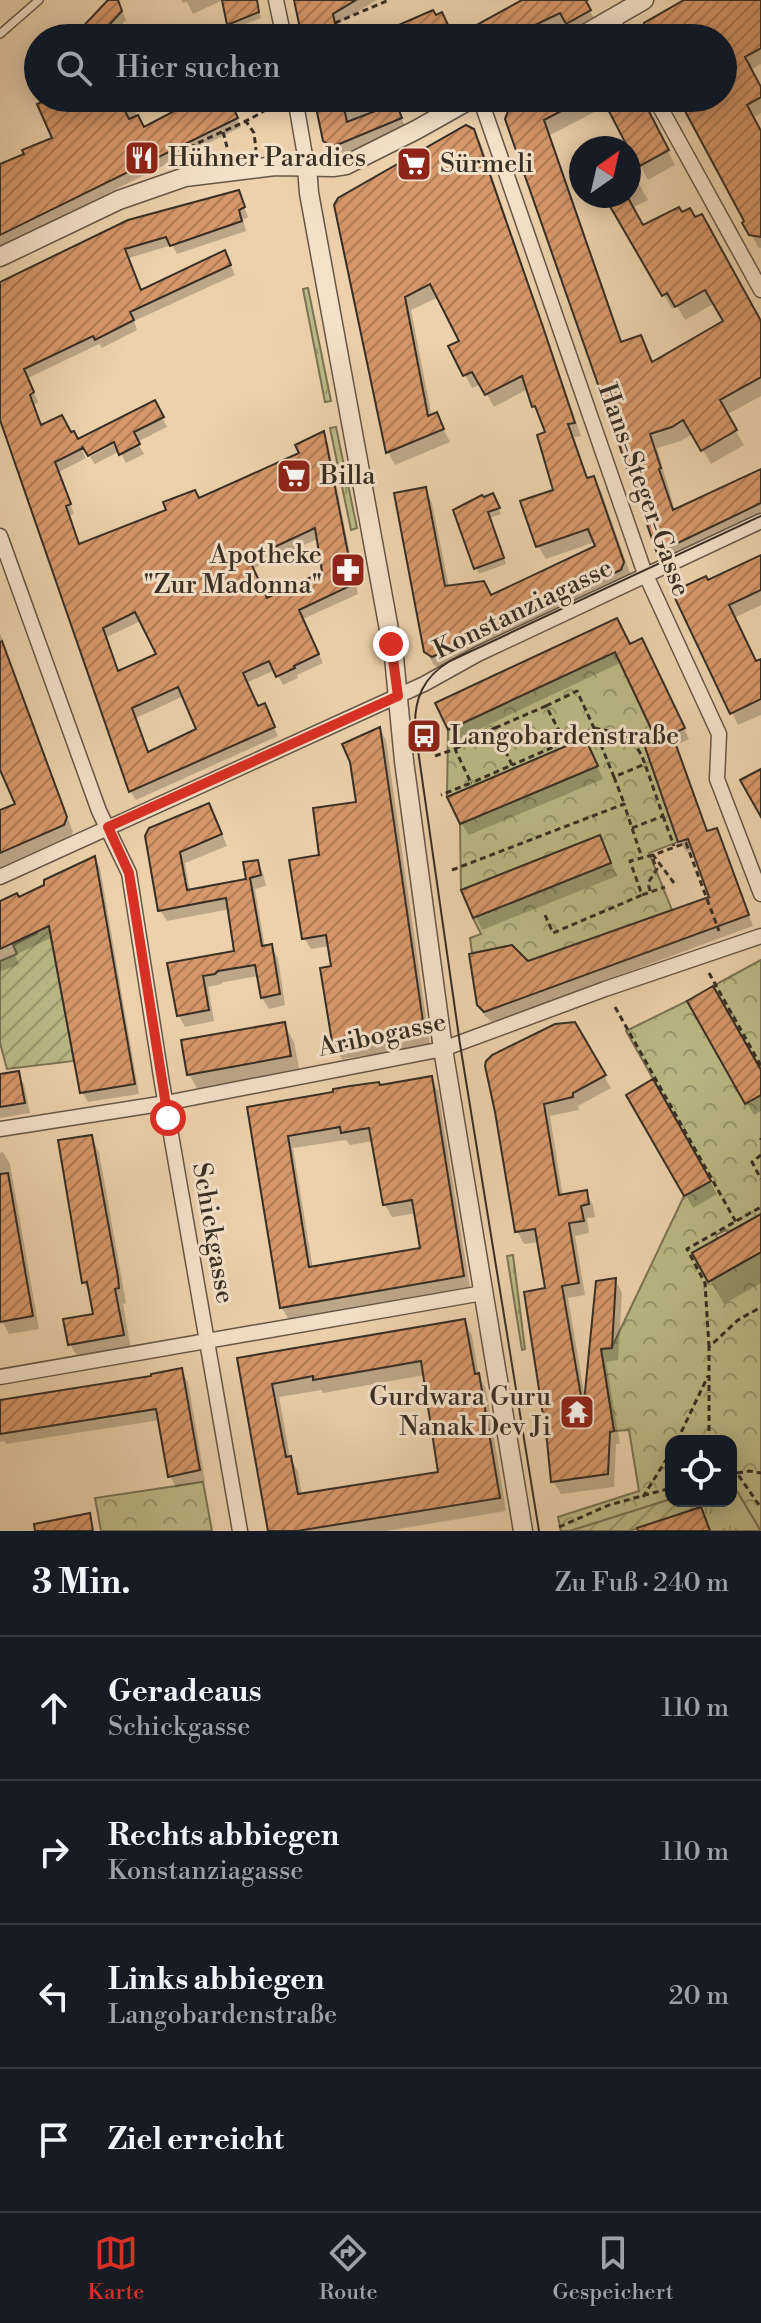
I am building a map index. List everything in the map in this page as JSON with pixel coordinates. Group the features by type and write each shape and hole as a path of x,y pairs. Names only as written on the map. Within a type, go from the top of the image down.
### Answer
{"street":[{"path":"276,0 281,24"},
{"path":"602,24 644,0"},
{"path":"612,18 615,24"},
{"path":"297,112 309,193 394,657 404,761 443,1049 523,1531"},
{"path":"0,257 119,200 185,177 243,168 346,165 448,112"},
{"name":"Hans-Steger-Gasse","path":"485,112 646,575 719,734 717,779 761,894"},
{"path":"663,112 761,290"},
{"name":"Konstanziagasse","path":"0,877 424,684 478,654 761,521"},
{"name":"Schickgasse","path":"0,536 99,811 129,873 240,1531"},
{"name":"Aribogasse","path":"0,1129 166,1103 443,1049 761,936"},
{"path":"0,1377 483,1293"}],"lane":[{"path":"0,34 39,0"}],"path":[{"path":"335,23 389,0"},
{"path":"173,159 187,148 262,112"},
{"path":"245,120 254,133 256,152"},
{"path":"223,131 227,147"},
{"path":"435,756 577,691 614,777 642,858"},
{"path":"546,706 565,742"},
{"path":"495,728 512,765"},
{"path":"441,795 594,728 625,735 638,747 674,847"},
{"path":"455,749 471,783"},
{"path":"614,777 645,764"},
{"path":"452,870 624,804"},
{"path":"632,828 663,816"},
{"path":"665,887 642,895 630,861 686,843 719,931"},
{"path":"652,855 674,883"},
{"path":"650,893 648,883 657,869 652,855"},
{"path":"545,915 553,933 642,895"},
{"path":"709,973 761,1066"},
{"path":"615,1007 736,1222"},
{"path":"761,1155 752,1162 761,1179"},
{"path":"709,1435 705,1283 687,1249 761,1207"},
{"path":"709,1347 738,1320 761,1307"},
{"path":"680,1435 708,1375"},
{"path":"643,1497 665,1462"},
{"path":"760,1506 737,1473 761,1473"},
{"path":"559,1527 609,1505 665,1490"}],"green space":[{"path":"308,288 331,401 325,402 303,289"},
{"path":"336,427 357,528 351,530 330,428"},
{"path":"615,652 656,739 644,744 678,842 649,853 672,910 528,962 512,945 472,953 470,938 481,934 473,918 611,863 600,835 461,890 460,824 598,766 585,738 447,797 448,730"},
{"path":"47,916 74,1061 7,1069 0,1043 0,961 17,954 13,945 37,933 32,922"},
{"path":"761,960 761,1070 713,986"},
{"path":"687,1001 761,1095 761,1214 728,1233 726,1230 716,1235 718,1239 692,1253 709,1282 761,1252 761,1531 737,1491 737,1435 665,1435 665,1501 570,1531 561,1531 558,1517 639,1491 629,1430 614,1431 601,1349 612,1347 684,1196 711,1181 626,1031"},
{"path":"513,1255 525,1349 522,1350 507,1256"},
{"path":"203,1482 212,1531 101,1531 95,1498"},
{"path":"737,1491 761,1531 710,1531 701,1507 737,1507"},
{"path":"665,1501 665,1507 701,1507 630,1531 570,1531"}],"building":[{"path":"108,0 118,0 122,11 110,24 85,24"},
{"path":"222,0 257,0 259,12 227,24"},
{"path":"294,0 356,0 333,14 335,24 299,24"},
{"path":"522,0 588,0 591,10 566,24 560,13 537,24 478,24"},
{"path":"684,0 761,0 761,48 745,57 761,87 761,97 747,105 761,131 761,237 749,235 686,112 737,112 737,24 644,23"},
{"path":"433,10 436,15 442,12 448,24 401,24"},
{"path":"41,112 126,112 129,119 138,115 144,127 173,112 235,112 238,118 0,235 0,164 24,154 22,150 52,138"},
{"path":"317,112 345,112 347,122 373,112 400,112 402,118 332,147 323,141"},
{"path":"508,112 559,112 544,120 569,192 569,208 575,208 621,342 641,335 652,362 723,321 705,290 675,307 667,293 662,296 611,208 634,208 643,225 679,207 682,212 690,208 695,217 702,214 761,321 761,377 720,400 737,430 701,451 683,420 650,434 673,510 761,469 761,503 657,553 505,119"},
{"path":"609,112 649,112 669,150 641,165 641,136 622,136"},
{"path":"466,125 474,129 542,324 575,423 568,424 587,478 594,476 624,562 621,570 432,657 424,652 394,493 426,487 445,586 484,581 491,595 595,546 588,529 536,547 520,501 553,490 537,435 545,432 535,406 532,407 522,376 485,395 472,372 463,376 448,346 459,341 430,284 405,297 428,416 437,412 444,429 386,453 334,205 338,198"},
{"path":"239,190 245,207 239,210 242,221 170,246 166,237 125,249 141,290 225,250 231,265 130,312 134,320 95,340 93,336 24,369 34,392 30,395 41,425 62,415 78,439 155,400 164,417 134,432 140,444 119,455 114,442 88,456 82,446 55,462 71,504 66,506 79,544 166,510 163,502 195,490 199,498 299,453 295,445 324,431 354,584 299,610 319,654 276,677 269,661 243,673 258,706 265,703 275,727 129,792 0,420 0,282 128,220","holes":["315,528 322,572 267,598 249,559","135,612 156,654 118,671 103,628","178,687 196,729 148,752 132,708"]},
{"path":"493,493 500,508 488,512 504,558 474,569 453,510 482,495"},
{"path":"761,555 761,590 729,605 756,661 761,659 761,699 730,714 672,592 706,576 708,580"},
{"path":"617,618 630,644 642,638 685,728 672,734 707,831 717,828 749,915 484,1012 477,1005 469,954 512,945 528,961 709,897 688,839 678,842 644,744 656,739 615,652 448,730 435,703"},
{"path":"2,641 67,817 64,825 0,853 0,810 15,804 0,770"},
{"path":"380,727 425,1035 333,1048 320,968 331,966 326,935 302,939 289,860 319,855 313,808 356,802 350,762 342,744"},
{"path":"585,738 598,766 460,824 447,797"},
{"path":"761,769 761,817 740,780"},
{"path":"209,803 222,834 180,852 187,890 246,879 243,862 258,860 261,875 250,878 262,946 272,944 280,994 261,998 255,965 218,971 203,976 209,1010 177,1016 167,963 234,951 226,898 158,911 145,836 149,828"},
{"path":"600,835 611,863 473,918 461,890"},
{"path":"95,856 135,1084 80,1093 49,926 0,949 0,901 17,893 19,897 44,885 44,880"},
{"path":"713,986 761,1070 761,1095 745,1104 687,1001"},
{"path":"285,1022 291,1056 187,1075 181,1040"},
{"path":"575,1022 606,1075 573,1093 573,1097 544,1104 559,1195 587,1190 589,1204 581,1206 584,1221 569,1223 579,1283 562,1286 582,1402 596,1281 616,1278 612,1348 601,1349 614,1431 610,1432 608,1474 551,1482 524,1292 545,1288 535,1229 515,1232 485,1066 492,1055 555,1024"},
{"path":"19,1071 25,1103 0,1107 0,1074"},
{"path":"432,1076 464,1276 280,1308 247,1107 333,1092 333,1089 350,1086 379,1082 380,1085","holes":["340,1127 341,1133 369,1128 383,1205 412,1200 420,1248 309,1267 288,1136"]},
{"path":"653,1079 711,1181 684,1196 626,1095"},
{"path":"92,1135 118,1277 119,1288 115,1289 124,1335 68,1345 63,1319 93,1314 87,1282 82,1283 58,1140"},
{"path":"8,1173 33,1316 0,1322 0,1174"},
{"path":"761,1214 761,1252 708,1282 692,1253"},
{"path":"465,1319 475,1374 479,1373 500,1498 297,1531 268,1531 237,1358","holes":["421,1361 438,1472 298,1494 291,1456 286,1457 272,1384"]},
{"path":"182,1368 200,1470 168,1477 156,1409 0,1434 0,1400 151,1376"},
{"path":"701,1507 710,1531 638,1531 637,1528"},
{"path":"90,1513 93,1531 35,1531 34,1524"}],"tram line":[{"path":"539,1531 460,1044 415,729 416,708 427,682 450,661 761,516"}],"place":[{"name":"Hühner Paradies","path":"142,158"},
{"name":"Sürmeli","path":"414,164"},
{"name":"Billa","path":"294,476"},
{"name":"Apotheke \"Zur Madonna\"","path":"348,570"},
{"name":"Langobardenstraße","path":"424,736"},
{"name":"Gurdwara Guru Nanak Dev Ji","path":"577,1412"}],"route":[{"path":"168,1118 129,873 108,827 398,696 391,644"}]}
